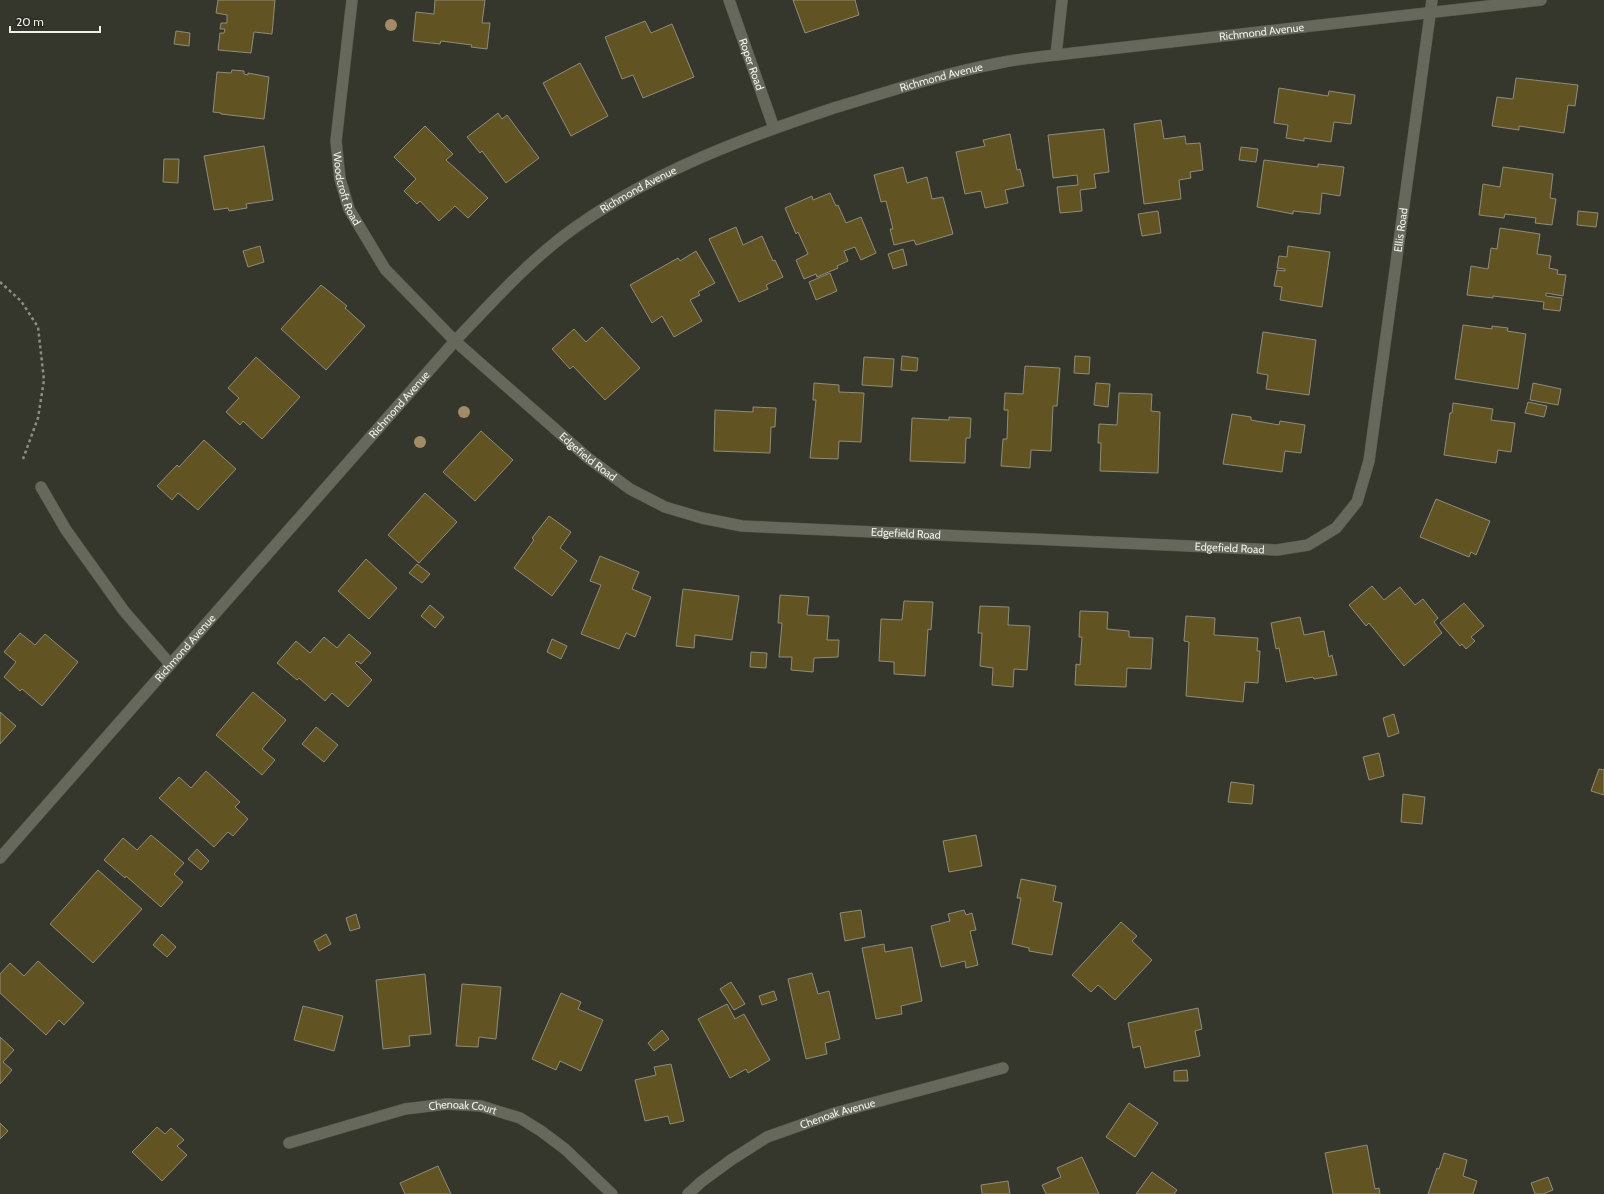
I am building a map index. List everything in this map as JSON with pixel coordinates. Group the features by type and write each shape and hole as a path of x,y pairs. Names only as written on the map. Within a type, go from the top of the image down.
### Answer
{"street":[{"name":"Woodcroft Road","path":"352,0 336,141 340,179 349,209 385,269 455,341"},
{"name":"Roper Road","path":"729,0 774,128"},
{"path":"1056,54 1062,0"},
{"name":"Ellis Road","path":"1369,461 1432,0"},
{"name":"Richmond Avenue","path":"0,858 455,341 529,265 579,224 630,193 676,168 774,128 937,77 999,63 1056,54 1540,0"},
{"name":"Edgefield Road","path":"455,341 588,458 630,489 664,507 702,518 742,526 1277,550 1308,545 1336,528 1357,502 1369,461"},
{"path":"40,487 66,530 124,612 170,664"},
{"name":"Chenoak Avenue","path":"688,1194 701,1182 731,1160 767,1137 835,1113 1003,1068"},
{"name":"Chenoak Court","path":"289,1143 405,1109 447,1104 481,1106 520,1118 541,1131 565,1149 612,1194"}],"path":[{"path":"0,282 21,300 38,328 44,380 38,418 23,459"}],"building":[{"path":"218,0 275,0 272,34 254,32 251,53 218,50 220,33 224,33 225,29 220,29 221,23 227,23 227,15 216,13"},
{"path":"435,0 485,0 482,23 490,23 487,49 471,47 472,45 441,41 440,44 413,41 416,12 434,14"},
{"path":"793,0 855,0 859,15 805,33"},
{"path":"645,21 651,33 672,24 694,77 643,98 633,75 622,79 605,37"},
{"path":"176,31 190,33 189,46 174,44"},
{"path":"580,63 608,116 571,136 543,83"},
{"path":"232,70 244,71 244,74 248,75 248,73 269,77 264,119 213,112 217,72 231,73"},
{"path":"1516,78 1578,85 1575,106 1568,105 1564,133 1519,126 1519,130 1492,126 1497,97 1513,99"},
{"path":"1279,88 1328,96 1329,91 1355,95 1351,124 1334,122 1331,142 1304,138 1304,141 1286,138 1288,125 1274,123"},
{"path":"498,113 502,119 507,115 539,158 506,183 482,151 480,153 467,137"},
{"path":"1161,120 1164,139 1185,136 1186,144 1200,143 1203,170 1190,172 1191,178 1179,180 1181,199 1144,204 1134,124"},
{"path":"425,126 453,154 446,160 488,198 468,218 455,206 439,221 420,201 417,204 404,191 416,179 394,157"},
{"path":"1104,129 1109,172 1094,174 1096,188 1080,190 1082,211 1060,213 1057,187 1078,185 1077,175 1053,178 1048,135"},
{"path":"1010,134 1017,170 1020,169 1024,186 1005,190 1008,203 985,208 981,191 965,194 956,152 985,146 983,140"},
{"path":"264,146 273,200 246,204 247,208 229,211 228,208 214,210 204,156"},
{"path":"1241,147 1258,149 1256,162 1239,160"},
{"path":"164,159 179,159 178,183 163,182"},
{"path":"1264,160 1318,167 1318,164 1344,167 1340,196 1322,193 1320,214 1293,211 1293,214 1257,207"},
{"path":"903,167 907,183 927,177 932,199 943,197 953,234 916,245 914,240 894,245 890,229 893,229 886,201 881,202 874,175"},
{"path":"1503,167 1553,174 1550,198 1556,199 1552,225 1535,223 1536,218 1505,214 1504,218 1479,215 1483,184 1500,187"},
{"path":"830,193 836,206 838,205 846,223 861,217 876,253 861,260 855,247 844,251 848,261 837,266 838,268 817,277 816,274 804,279 796,260 808,254 798,232 796,234 785,208 812,196 813,200"},
{"path":"1158,211 1161,233 1142,236 1138,214"},
{"path":"1578,211 1598,213 1596,227 1577,225"},
{"path":"736,227 743,245 762,236 773,261 775,260 783,277 766,285 768,289 739,302 709,239"},
{"path":"1500,228 1540,234 1537,254 1551,256 1549,268 1558,270 1557,274 1566,275 1563,296 1546,293 1546,296 1562,298 1560,311 1543,309 1544,302 1493,296 1493,298 1467,295 1471,266 1488,269 1491,248 1497,249"},
{"path":"260,246 264,262 248,267 243,251"},
{"path":"1288,246 1330,252 1322,307 1280,300 1282,287 1274,286 1277,270 1285,271 1285,269 1277,268 1279,256 1287,257"},
{"path":"903,249 907,265 893,269 888,254"},
{"path":"696,251 715,283 698,292 700,295 690,300 702,321 674,337 662,316 652,323 630,285 678,258 680,261"},
{"path":"830,273 837,291 816,300 809,282"},
{"path":"321,285 347,306 345,308 365,326 326,370 281,329"},
{"path":"1463,325 1492,329 1492,326 1508,328 1507,331 1526,334 1518,389 1455,379"},
{"path":"602,327 640,368 605,400 573,366 570,369 552,349 574,329 586,342"},
{"path":"1263,332 1316,340 1309,395 1266,389 1268,375 1257,373"},
{"path":"902,356 918,358 917,371 901,370"},
{"path":"1075,356 1090,357 1089,374 1074,373"},
{"path":"256,357 300,397 262,439 243,421 240,425 226,412 239,398 228,388"},
{"path":"864,357 894,359 892,387 862,385"},
{"path":"1025,366 1060,368 1057,406 1053,406 1051,451 1031,450 1030,468 1001,466 1003,439 1007,439 1008,410 1004,410 1005,393 1023,394"},
{"path":"814,383 839,385 839,392 864,393 861,442 839,441 838,459 810,458 816,400 813,400"},
{"path":"1096,383 1110,384 1108,407 1094,405"},
{"path":"1533,383 1561,389 1558,405 1530,400"},
{"path":"1119,393 1152,394 1151,411 1160,412 1158,473 1100,471 1101,443 1098,443 1099,424 1117,425"},
{"path":"1528,402 1547,406 1544,417 1525,413"},
{"path":"1453,403 1493,409 1491,420 1515,423 1511,452 1498,450 1496,463 1444,455 1450,413 1452,413"},
{"path":"753,407 776,408 775,427 771,427 770,453 714,451 715,410 753,412"},
{"path":"1232,414 1251,417 1251,420 1279,425 1280,421 1305,425 1301,453 1285,451 1282,472 1223,464"},
{"path":"949,417 971,418 970,438 966,438 965,463 910,461 912,418 949,420"},
{"path":"481,431 513,460 475,501 443,472"},
{"path":"204,440 236,469 198,510 178,493 172,500 157,486 177,465 179,467"},
{"path":"425,493 457,522 419,563 388,535"},
{"path":"1436,499 1490,521 1476,555 1471,552 1469,557 1420,537"},
{"path":"549,516 571,532 560,548 577,561 552,596 514,568 534,540 532,538"},
{"path":"600,556 639,572 632,589 651,597 635,637 626,633 619,649 581,634 601,585 590,581"},
{"path":"366,559 397,588 369,619 338,591"},
{"path":"417,564 430,574 422,583 409,573"},
{"path":"1372,586 1384,600 1400,587 1415,605 1423,599 1438,618 1434,622 1442,633 1404,666 1369,623 1366,626 1349,605"},
{"path":"683,589 739,596 732,640 695,635 694,648 676,646"},
{"path":"780,595 809,597 807,615 829,616 827,640 839,640 838,657 814,658 813,672 791,670 792,657 779,657 782,623 778,623"},
{"path":"904,601 933,602 931,630 928,629 925,676 894,674 894,662 879,661 881,619 902,620"},
{"path":"1464,603 1484,626 1471,637 1475,641 1466,649 1462,644 1460,646 1440,623"},
{"path":"430,605 444,617 435,628 421,616"},
{"path":"980,606 1009,607 1008,625 1030,626 1027,670 1014,669 1013,687 992,685 993,668 980,666 982,633 978,633"},
{"path":"1080,611 1108,612 1107,629 1129,631 1129,637 1153,638 1151,669 1127,668 1126,687 1075,685 1076,664 1080,665 1082,637 1079,637"},
{"path":"1186,616 1215,618 1214,635 1258,638 1257,651 1260,651 1258,683 1245,682 1243,702 1186,696 1189,642 1184,641"},
{"path":"1300,617 1304,635 1324,631 1329,657 1332,655 1337,675 1314,679 1313,677 1286,682 1279,648 1276,649 1271,623"},
{"path":"20,633 35,645 45,634 78,662 42,706 22,689 20,691 4,677 16,662 4,652"},
{"path":"349,634 371,653 361,664 357,661 355,663 372,680 348,707 332,693 325,701 299,678 297,680 277,663 296,641 310,653 324,637 337,648"},
{"path":"552,639 567,646 561,659 547,652"},
{"path":"751,652 767,653 766,668 750,667"},
{"path":"253,692 286,720 262,749 275,760 262,775 216,735"},
{"path":"0,712 16,726 0,744"},
{"path":"1394,714 1399,733 1388,737 1383,718"},
{"path":"316,727 338,745 324,762 302,744"},
{"path":"1379,753 1384,776 1369,780 1363,757"},
{"path":"1599,769 1604,770 1604,795 1591,791"},
{"path":"206,771 240,802 235,807 248,819 233,836 228,832 214,847 159,798 179,777 191,788"},
{"path":"1231,782 1254,785 1252,804 1228,802"},
{"path":"1403,794 1425,797 1422,824 1401,822"},
{"path":"151,835 184,863 174,874 183,882 161,907 126,876 125,878 104,860 123,838 137,850"},
{"path":"976,835 982,866 949,872 943,841"},
{"path":"197,849 209,861 201,870 188,859"},
{"path":"98,870 142,909 93,963 50,924"},
{"path":"1021,879 1056,886 1053,901 1062,903 1052,955 1029,951 1029,948 1012,944 1021,898 1017,898"},
{"path":"861,910 865,937 845,941 840,913"},
{"path":"964,910 966,915 972,913 976,930 970,931 978,965 966,968 965,961 941,967 931,926 950,921 948,914"},
{"path":"356,914 360,928 350,931 346,918"},
{"path":"1121,922 1137,936 1132,941 1152,960 1115,1000 1098,985 1091,992 1072,975"},
{"path":"162,934 176,947 167,957 153,945"},
{"path":"326,934 331,944 319,951 314,941"},
{"path":"884,944 885,952 912,947 922,1001 901,1006 902,1014 876,1019 862,948"},
{"path":"38,961 84,1003 64,1025 59,1020 46,1035 0,993 0,974 10,963 24,976"},
{"path":"812,973 818,994 829,991 840,1039 825,1043 827,1054 806,1059 788,979"},
{"path":"425,974 431,1034 409,1036 410,1046 383,1049 376,980"},
{"path":"731,982 745,1004 734,1010 720,989"},
{"path":"462,984 501,987 496,1039 479,1037 478,1047 456,1046"},
{"path":"774,991 777,1000 762,1005 759,996"},
{"path":"561,993 581,1002 578,1009 603,1020 581,1071 560,1061 556,1070 532,1059"},
{"path":"727,1004 735,1019 744,1014 770,1060 748,1073 746,1069 730,1078 698,1019"},
{"path":"303,1006 343,1016 334,1051 294,1040"},
{"path":"1198,1008 1202,1029 1195,1031 1200,1056 1145,1068 1140,1046 1133,1048 1128,1023"},
{"path":"662,1030 669,1039 654,1051 648,1043"},
{"path":"0,1037 14,1050 3,1062 12,1070 0,1084"},
{"path":"671,1064 684,1121 670,1124 668,1116 645,1121 635,1080 656,1075 654,1067"},
{"path":"1187,1070 1188,1081 1174,1081 1174,1071"},
{"path":"1129,1103 1158,1123 1135,1157 1106,1137"},
{"path":"0,1123 8,1131 0,1139"},
{"path":"157,1127 165,1134 171,1128 184,1140 177,1146 187,1155 162,1181 132,1152"},
{"path":"1367,1145 1375,1189 1379,1188 1380,1194 1333,1194 1325,1153"},
{"path":"1444,1153 1467,1160 1463,1176 1477,1181 1473,1194 1428,1194"},
{"path":"1082,1157 1099,1194 1046,1194 1042,1185 1061,1177 1057,1168"},
{"path":"438,1166 451,1194 405,1194 400,1183"},
{"path":"1152,1172 1177,1190 1174,1194 1136,1194"},
{"path":"1548,1177 1553,1190 1543,1194 1535,1194 1531,1183"},
{"path":"1008,1181 1010,1194 982,1194 981,1185"}]}
